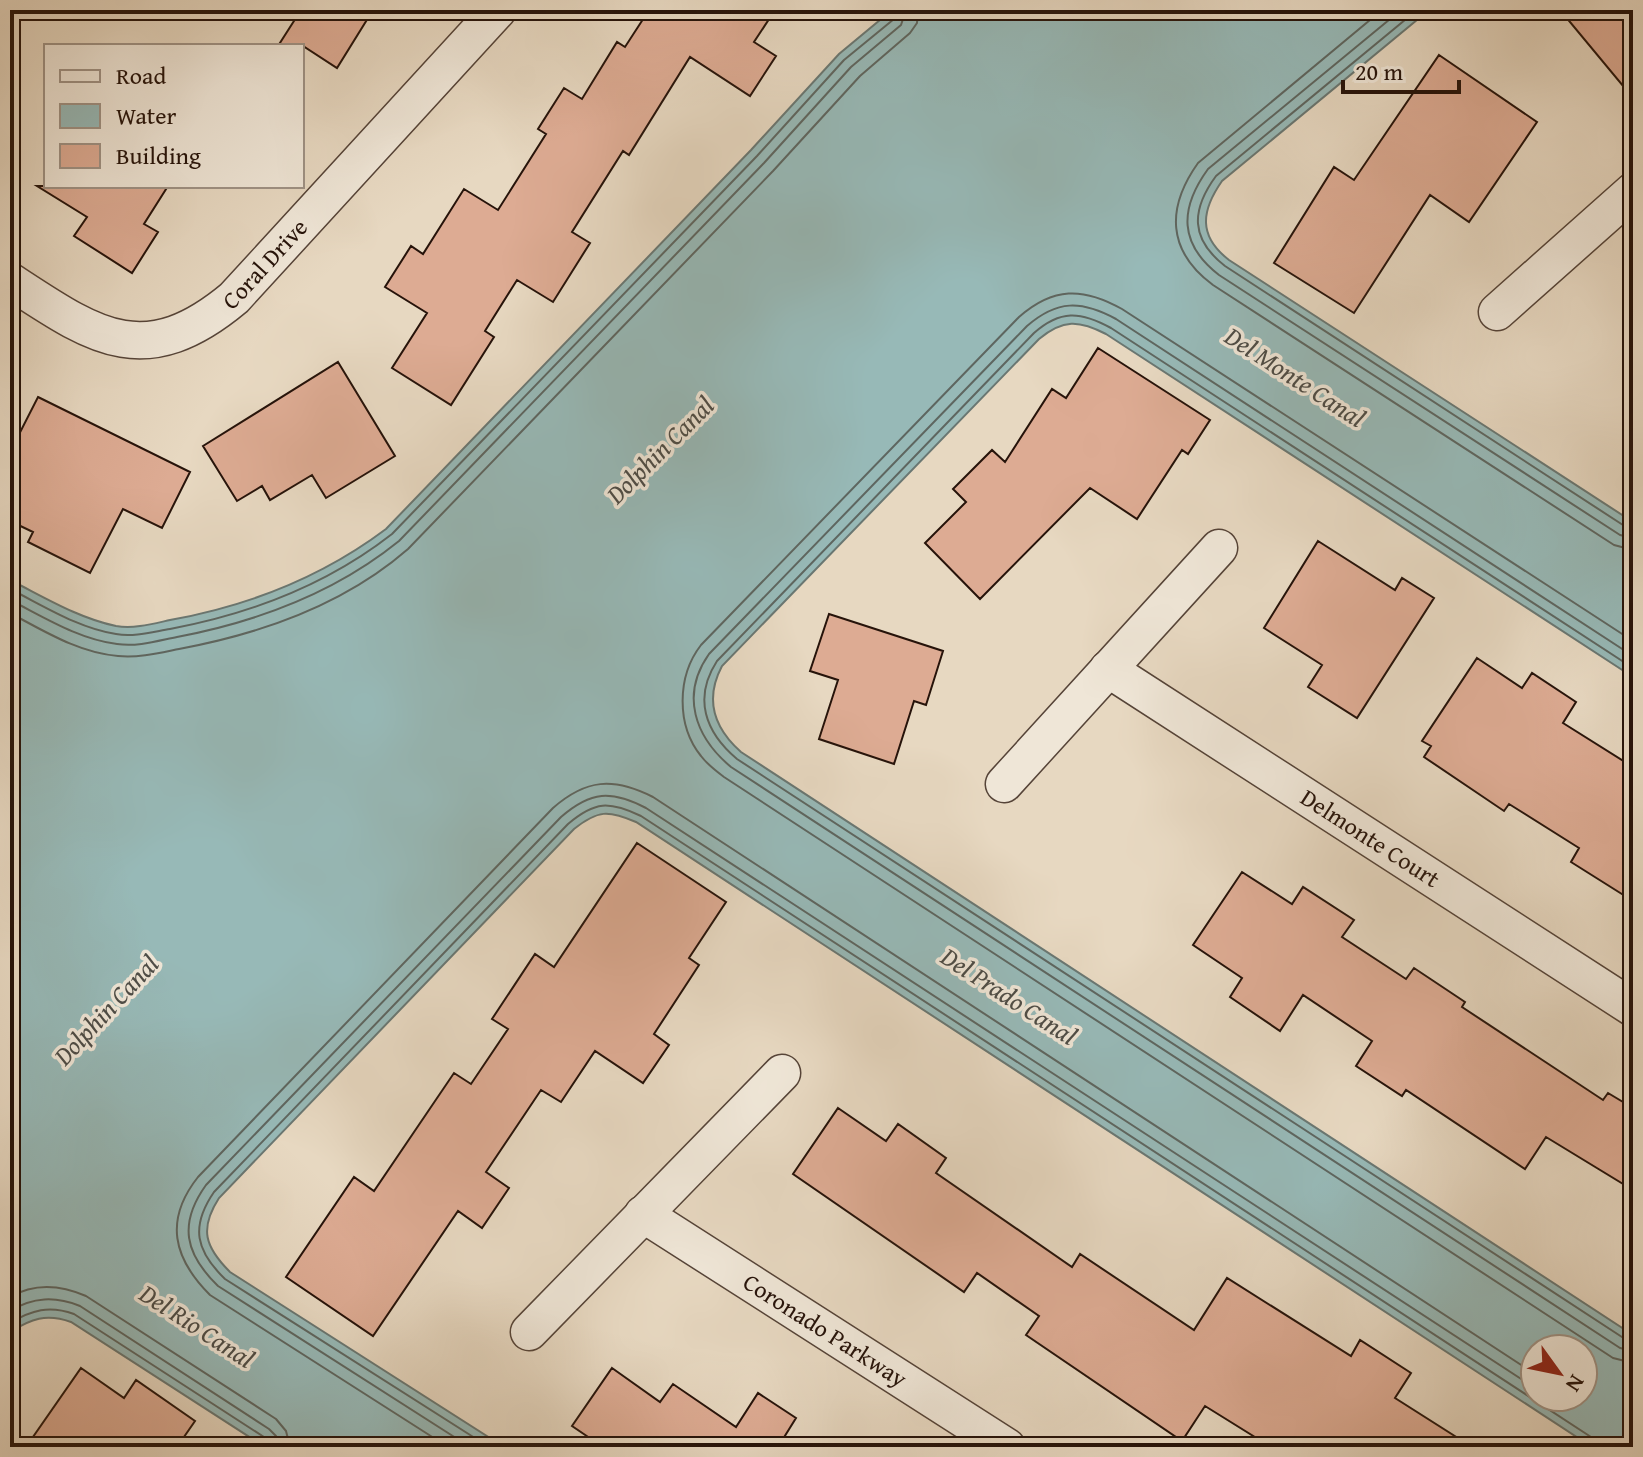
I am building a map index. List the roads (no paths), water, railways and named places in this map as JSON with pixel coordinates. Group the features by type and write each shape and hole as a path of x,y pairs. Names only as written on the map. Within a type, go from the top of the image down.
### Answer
{"street":[{"name":"Coral Drive","path":"10,281 70,320 118,338 162,340 201,323 234,298 498,10"},
{"path":"1497,312 1629,199"},
{"path":"1004,784 1219,548"},
{"name":"Delmonte Court","path":"1108,669 1633,1008"},
{"path":"529,1332 782,1073"},
{"name":"Coronado Parkway","path":"643,1214 1007,1447"}],"water":[{"path":"892,10 1429,10 1222,181 1207,213 1208,232 1212,242 1229,260 1633,522 1633,677 1106,334 1088,326 1071,324 1056,328 1039,339 722,666 713,702 718,723 741,752 1633,1335 1633,1447 1592,1447 1540,1413 1599,1413 1599,1333 1519,1333 1519,1399 636,822 610,814 597,815 574,829 219,1198 207,1228 210,1246 230,1272 504,1447 265,1447 71,1322 39,1319 10,1332 10,580 88,618 123,627 228,607 283,587 336,562 386,529 751,150 839,54"}],"water label":[{"name":"Del Monte Canal","path":"1295,377"},
{"name":"Dolphin Canal","path":"660,450"},
{"name":"Del Prado Canal","path":"1009,996"},
{"name":"Dolphin Canal","path":"106,1010"},
{"name":"Del Rio Canal","path":"197,1326"}]}
